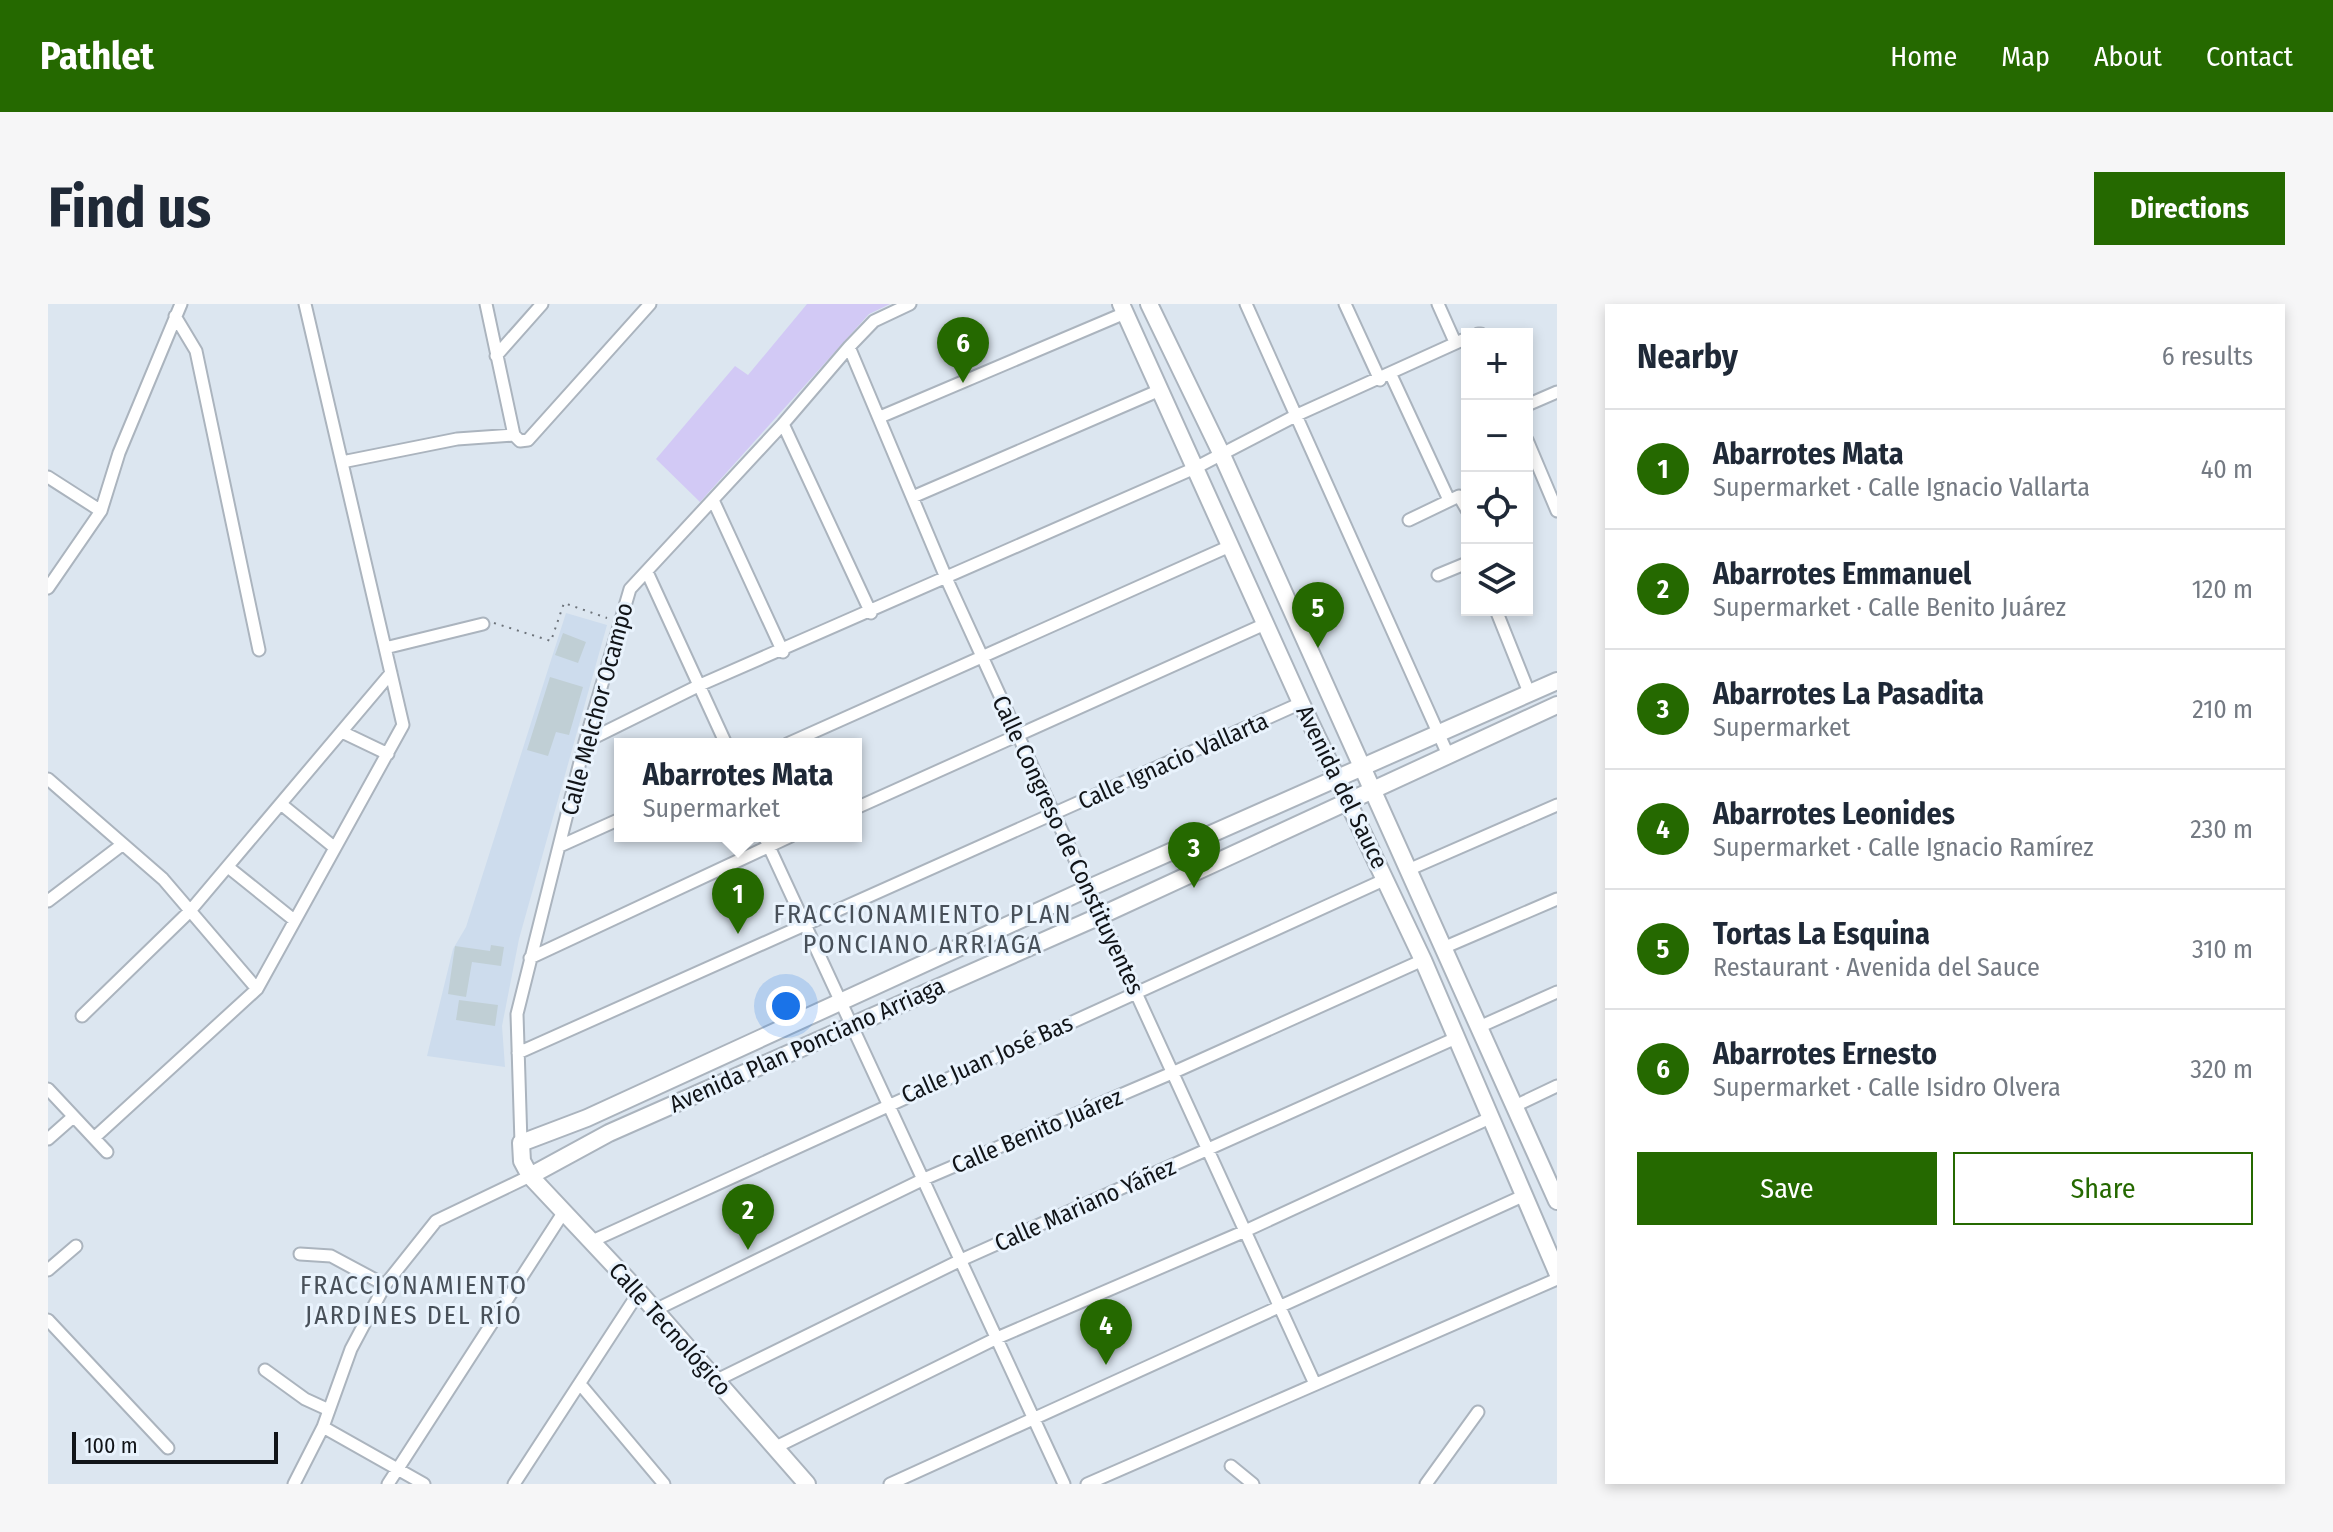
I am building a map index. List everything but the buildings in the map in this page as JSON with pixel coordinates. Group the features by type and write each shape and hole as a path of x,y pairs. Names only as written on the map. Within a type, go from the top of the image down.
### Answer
{"street":[{"path":"94,1138 257,989 403,725 305,304"},
{"path":"486,304 514,435 520,441 528,440 650,304"},
{"path":"496,356 542,304"},
{"name":"Calle Melchor Ocampo","path":"530,1176 522,1161 517,1014 585,742 630,589 874,321 910,304"},
{"name":"Avenida del Sauce","path":"1149,304 1222,455 1557,1201"},
{"path":"1246,304 1449,757"},
{"path":"1345,304 1454,498 1461,504"},
{"path":"1438,304 1455,342"},
{"path":"880,417 1123,308"},
{"name":"Avenida del Sauce","path":"1123,308 1301,703 1423,960 1556,1265"},
{"path":"49,585 101,511 119,453 178,310"},
{"path":"178,310 196,351 259,650"},
{"path":"585,742 700,685 783,652 1195,468 1297,415 1386,377 1461,340"},
{"name":"Calle Congreso de Constituyentes","path":"849,347 915,496 947,580 1315,1384"},
{"path":"915,496 1160,390"},
{"path":"1533,402 1557,392"},
{"path":"783,424 871,613"},
{"path":"342,462 457,439 514,435"},
{"path":"1533,454 1557,511"},
{"path":"48,477 101,511"},
{"path":"1409,520 1454,498"},
{"path":"713,500 783,652"},
{"path":"800,738 1230,546"},
{"path":"1438,575 1461,565"},
{"path":"647,572 723,738"},
{"path":"1498,616 1530,695"},
{"path":"385,648 485,622"},
{"path":"862,805 1265,624"},
{"path":"82,1016 190,911 391,673"},
{"name":"Avenida Plan Ponciano Arriaga","path":"521,1143 587,1118 1089,888 1557,681"},
{"name":"Calle Ignacio Vallarta","path":"518,1053 1301,703"},
{"name":"Avenida Plan Ponciano Arriaga","path":"530,1176 609,1133 1100,916 1557,705"},
{"path":"342,732 388,754"},
{"path":"48,779 163,879 257,989"},
{"path":"281,804 335,848"},
{"path":"1408,870 1557,805"},
{"path":"560,846 614,822"},
{"path":"530,958 764,842"},
{"path":"766,842 1064,1484"},
{"path":"48,901 123,844"},
{"path":"228,867 294,920"},
{"name":"Calle Juan José Bas","path":"590,1242 889,1103 1386,879"},
{"path":"1443,948 1557,899"},
{"name":"Calle Benito Juárez","path":"655,1310 924,1179 1172,1073 1423,960"},
{"path":"1479,1027 1557,992"},
{"name":"Calle Mariano Yáñez","path":"717,1380 961,1260 1456,1038"},
{"path":"1515,1106 1557,1086"},
{"path":"48,1089 107,1152"},
{"path":"48,1139 73,1117"},
{"path":"776,1447 997,1338 1243,1232 1492,1117"},
{"path":"587,1118 609,1133"},
{"path":"294,1484 323,1427 351,1349 385,1285 436,1221 530,1176"},
{"name":"Calle Tecnológico","path":"530,1176 639,1292 807,1484"},
{"path":"890,1484 1525,1195"},
{"path":"388,1484 563,1213"},
{"path":"48,1270 76,1246"},
{"path":"300,1254 331,1256 385,1285"},
{"path":"1087,1484 1557,1279"},
{"path":"518,1482 639,1292"},
{"path":"48,1320 168,1448"},
{"path":"265,1370 305,1399 329,1410"},
{"path":"580,1384 664,1484"},
{"path":"1426,1484 1478,1412"},
{"path":"323,1427 424,1484"},
{"path":"1231,1466 1253,1484"}],"path":[{"path":"485,622 551,641 564,603 620,622"}],"shaded area":[{"path":"807,304 890,304 869,314 700,502 656,459 735,366 748,375"},
{"path":"566,613 607,625 519,939 502,1026 505,1067 427,1056 453,949 466,927"}],"place":[{"name":"Abarrotes Ernesto","path":"963,383"},
{"name":"Tortas La Esquina","path":"1318,648"},
{"name":"Abarrotes La Pasadita","path":"1194,888"},
{"name":"Abarrotes Mata","path":"738,934"},
{"name":"Abarrotes Emmanuel","path":"748,1250"},
{"name":"Abarrotes Leonides","path":"1106,1365"}],"district":[{"name":"FRACCIONAMIENTO PLAN PONCIANO ARRIAGA","path":"923,929"},
{"name":"FRACCIONAMIENTO JARDINES DEL RÍO","path":"414,1300"}]}
